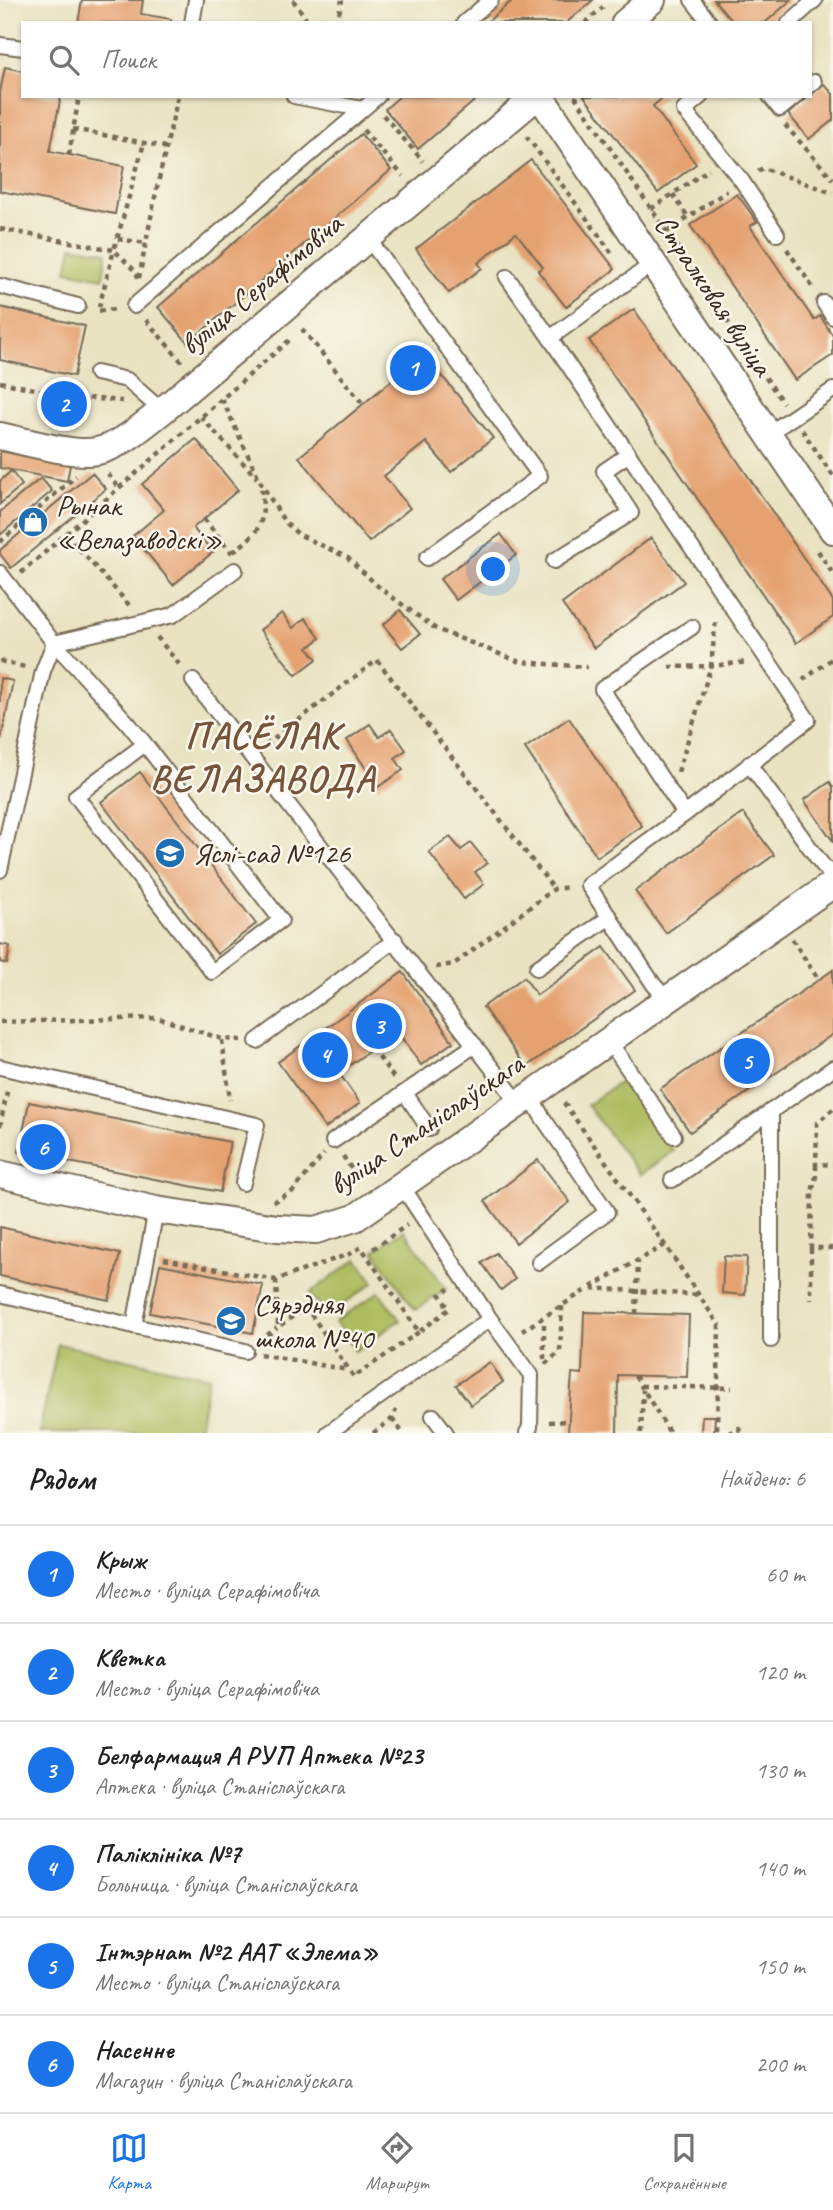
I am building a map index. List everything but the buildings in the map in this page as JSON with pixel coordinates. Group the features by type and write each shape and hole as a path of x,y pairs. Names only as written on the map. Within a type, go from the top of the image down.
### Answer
{"street":[{"path":"627,21 652,0"},
{"name":"вуліца Серафімовіча","path":"0,436 79,452 97,451 123,440 162,411 537,98"},
{"name":"Стралковая вуліца","path":"540,98 833,530"},
{"name":"вуліца Станіслаўскага","path":"0,1174 156,1210 277,1228 316,1230 355,1217 833,884"}],"lane":[{"path":"192,21 195,0"},
{"path":"466,21 491,0"},
{"path":"692,0 708,21"},
{"path":"791,21 815,0"},
{"path":"0,45 21,48"},
{"path":"308,98 366,106"},
{"path":"699,98 684,110 741,181 777,234"},
{"path":"772,98 780,109 794,98"},
{"path":"134,306 366,106"},
{"path":"368,238 540,476 427,558"},
{"path":"550,338 652,264"},
{"path":"507,277 808,720 588,885 654,985 667,999"},
{"path":"0,286 78,306"},
{"path":"824,303 833,317"},
{"path":"96,373 127,380 162,411"},
{"path":"768,435 833,390"},
{"path":"554,561 631,513 604,471 629,454"},
{"path":"54,643 173,615 235,570"},
{"path":"4,579 54,643 145,744 281,920 212,971 76,796 145,744"},
{"path":"685,814 602,689 692,627"},
{"path":"0,870 43,671 54,643"},
{"path":"193,681 475,1045 533,1094 541,1115 607,1212 539,1262"},
{"path":"749,764 833,877"},
{"path":"537,968 610,917"},
{"path":"257,1041 395,940"},
{"path":"609,1041 674,1136"},
{"path":"333,1142 475,1045"},
{"path":"6,1068 257,1125 243,1183"},
{"path":"672,1180 833,1068"},
{"path":"405,1093 429,1129"},
{"path":"771,1111 771,1340"},
{"path":"402,1185 490,1319 531,1375 530,1427 527,1433"},
{"path":"134,1326 156,1210"},
{"path":"0,1294 244,1351"},
{"path":"328,1433 490,1319"},
{"path":"433,1416 446,1433"}],"path":[{"path":"293,0 308,21"},
{"path":"337,21 342,0"},
{"path":"587,21 612,0"},
{"path":"69,155 79,98"},
{"path":"134,306 165,147 177,98"},
{"path":"576,98 833,476"},
{"path":"366,106 423,160"},
{"path":"366,106 404,177"},
{"path":"780,109 779,118 833,179"},
{"path":"73,129 165,147"},
{"path":"517,147 528,138"},
{"path":"134,306 98,311 144,143"},
{"path":"651,209 724,159"},
{"path":"667,232 763,169 833,193"},
{"path":"673,194 688,217"},
{"path":"0,229 114,250 133,269 148,294"},
{"path":"777,234 824,303"},
{"path":"117,239 146,243"},
{"path":"134,306 182,362"},
{"path":"4,579 119,488 313,321"},
{"path":"302,329 363,404"},
{"path":"0,382 75,397"},
{"path":"222,399 261,483 284,521 298,534 348,558 381,589 436,629 520,662 587,667"},
{"path":"201,417 261,483 264,507 262,520 254,536 222,560"},
{"path":"0,542 84,469"},
{"path":"103,469 119,488"},
{"path":"204,519 232,553"},
{"path":"672,793 711,666 719,590"},
{"path":"788,691 833,658"},
{"path":"251,756 377,660 554,889"},
{"path":"711,666 767,660"},
{"path":"0,661 43,671"},
{"path":"418,970 454,964 554,889 588,885"},
{"path":"780,921 818,979"},
{"path":"0,1022 158,1018 222,1039 233,1120"},
{"path":"373,1049 405,1093"},
{"path":"0,1126 6,1068"},
{"path":"533,1094 665,1245 719,1325 717,1433"},
{"path":"811,1300 812,1192 816,1175 817,1123 833,1109"},
{"path":"271,1203 293,1191 333,1142 358,1179"},
{"path":"816,1165 833,1164"},
{"path":"373,1249 407,1225 414,1235"},
{"path":"517,1335 589,1288 665,1245"},
{"path":"148,1256 276,1280 352,1253 361,1247 419,1332"},
{"path":"811,1248 833,1248"},
{"path":"636,1314 638,1260"},
{"path":"276,1280 278,1327"},
{"path":"244,1351 306,1307 354,1377 449,1310 440,1295 450,1288"},
{"path":"589,1288 699,1295"},
{"path":"540,1368 560,1352 562,1306"},
{"path":"244,1351 349,1370"},
{"path":"635,1376 670,1433"},
{"path":"642,1388 732,1388"},
{"path":"641,1433 642,1388"},
{"path":"392,1419 403,1433"},
{"path":"549,1422 569,1421"},
{"path":"729,1433 739,1428 740,1433"}],"green space":[{"path":"72,246 107,252 103,278 67,271"},
{"path":"623,1080 673,1151 640,1175 587,1105"},
{"path":"404,1230 446,1289 415,1310 374,1251"},
{"path":"357,1259 374,1282 327,1316 310,1293"},
{"path":"379,1292 400,1320 355,1351 335,1322"},
{"path":"58,1344 209,1377 198,1433 39,1433"}],"place":[{"name":"Крыж","path":"413,368"},
{"name":"Кветка","path":"64,404"},
{"name":"Рынак «Велазаводскі»","path":"33,522"},
{"name":"Яслі-сад №126","path":"170,853"},
{"name":"Белфармация А РУП Аптека №23","path":"379,1026"},
{"name":"Паліклініка №7","path":"325,1055"},
{"name":"Інтэрнат №2 ААТ «Элема»","path":"747,1061"},
{"name":"Насенне","path":"43,1147"},
{"name":"Сярэдняя школа №40","path":"231,1321"}],"district":[{"name":"ПАСЁЛАК ВЕЛАЗАВОДА","path":"263,756"}]}
